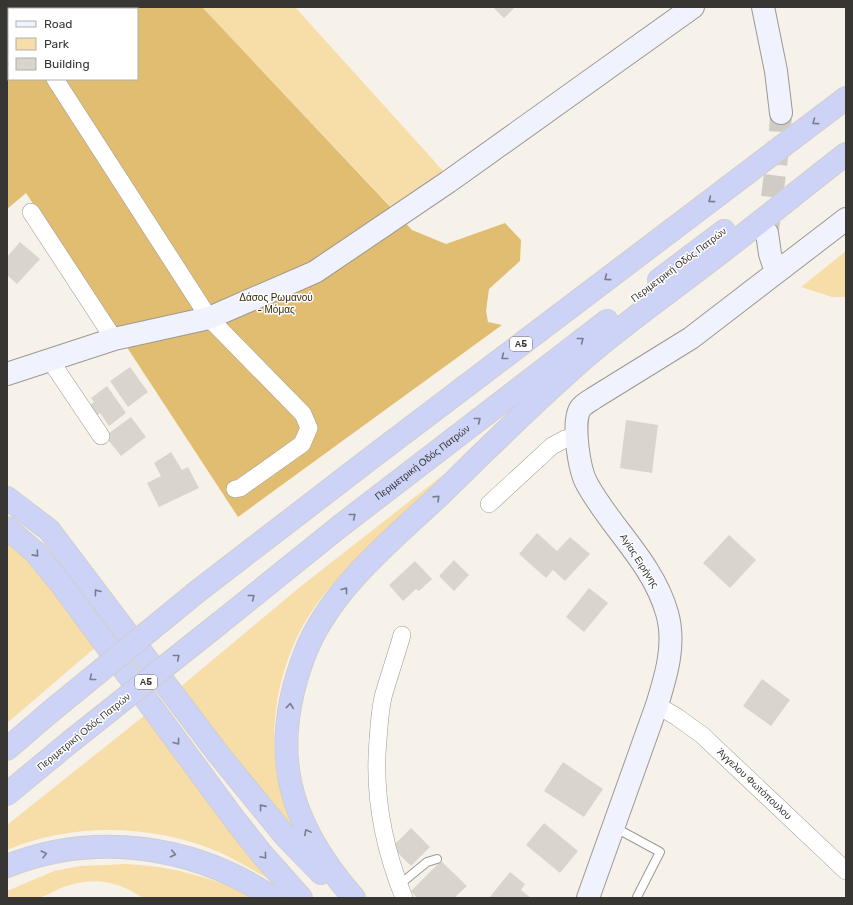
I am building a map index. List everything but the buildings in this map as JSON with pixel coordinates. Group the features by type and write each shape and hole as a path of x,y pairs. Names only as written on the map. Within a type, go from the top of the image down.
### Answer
{"highway":[{"name":"Α5","path":"7,749 50,712 198,592 371,458 846,98"},
{"name":"Περιμετρική Οδός Πατρών","path":"7,794 339,527 636,298 846,142"},
{"path":"354,898 328,867 308,834 293,798 288,771 287,742 291,696 304,654 318,627 359,572 534,403 618,329 702,267 846,154"},
{"path":"7,498 49,530 219,754 286,837 345,898"},
{"path":"7,528 35,552 61,584 226,808 261,852 301,898"},
{"path":"7,731 27,719 50,712"},
{"path":"7,866 32,857 72,848 96,846 131,847 175,854 213,866 236,876 272,898"}],"street":[{"path":"7,374 114,339 209,318 315,272 448,182 693,7"},
{"path":"763,7 776,71 781,113"},
{"path":"56,80 209,318 303,414 309,428 302,444 240,488 235,489"},
{"path":"31,212 114,339"},
{"name":"Αγίας Ειρήνης","path":"588,898 657,706 669,660 670,639 668,614 656,585 645,566 588,484 580,465 578,418 583,406 678,347 846,219"},
{"path":"767,233 770,254 776,272"},
{"path":"50,360 101,436"},
{"path":"489,504 552,446 565,439 578,437"},
{"path":"401,892 384,839 376,787 377,752 382,705 402,635"},
{"name":"Άγγελου Φωτόπουλου","path":"657,706 677,717 702,735 846,871"}],"lane":[{"path":"614,827 660,852 637,896"},
{"path":"401,892 427,862 437,859"}],"green space":[{"name":"Δάσος Ρωμανού - Μόμας","path":"7,7 202,7 412,230 446,244 505,223 521,240 520,261 489,289 486,311 488,322 502,325 238,517 26,193 7,209"},
{"path":"202,7 295,7 445,173 392,208"},
{"path":"846,251 846,297 832,297 801,287"},
{"path":"443,475 445,477 347,568 319,601 306,620 295,641 280,686 274,734 278,780 296,835 179,688 300,587"},
{"path":"7,540 27,557 96,647 7,723"},
{"path":"145,715 275,883 219,852 168,836 140,832 113,830 86,831 32,841 7,850 7,825"},
{"path":"126,864 160,867 193,874 241,891 256,898 143,898 123,887 93,881 72,884 37,898 7,898 7,891 54,871 80,866"}],"tunnel":[{"path":"768,230 780,133 781,113"}]}
